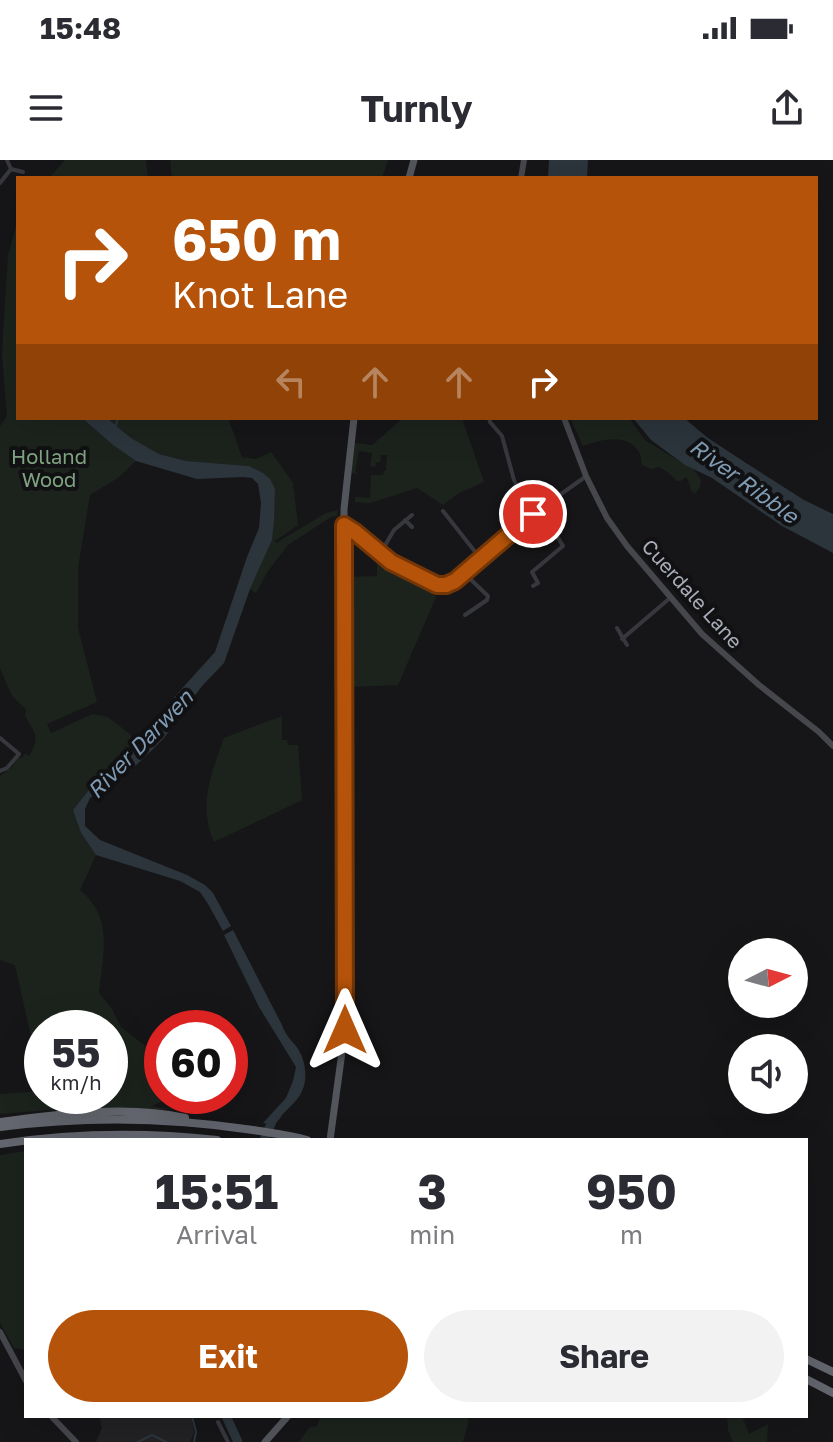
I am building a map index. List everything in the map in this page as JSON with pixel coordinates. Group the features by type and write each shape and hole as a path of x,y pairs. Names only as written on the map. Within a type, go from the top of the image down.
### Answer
{"highway":[{"path":"0,1124 146,1119 217,1125 296,1138"},
{"path":"46,1138 146,1134 193,1138"},
{"path":"0,1144 24,1140"},
{"path":"808,1360 833,1372"},
{"path":"808,1380 833,1393"}],"main road":[{"path":"330,1138 345,1030 344,525 354,420"},
{"name":"Cuerdale Lane","path":"565,420 586,476 607,518 627,546 702,634 833,746"},
{"path":"0,1332 24,1377"},
{"path":"53,1418 76,1442"},
{"path":"265,1442 286,1418"}],"street":[{"path":"7,160 11,169"},
{"path":"11,169 23,172"},
{"path":"0,183 11,169"},
{"path":"490,420 502,436 514,480 533,514"},
{"path":"344,525 391,562 437,585 450,584 540,508 586,476"},
{"path":"533,586 538,583 532,572 563,546 540,508"},
{"path":"443,511 480,558"},
{"path":"380,554 394,530 412,515"},
{"path":"405,520 412,527"},
{"path":"464,573 488,596 487,600 465,615"},
{"path":"622,639 670,598"},
{"path":"617,628 627,645"},
{"path":"0,738 19,754 7,768 0,771"},
{"path":"218,1422 228,1442"}],"shaded area":[{"path":"100,1418 191,1418 194,1433 190,1442 96,1442 102,1428"}],"green space":[{"path":"65,160 146,160 148,176 51,176"},
{"path":"170,160 388,160 383,176 172,176"},
{"name":"Holland Wood","path":"16,226 16,420 84,420 136,461 118,478 90,495 78,568 78,628 97,702 47,724 51,733 92,714 108,717 131,735 138,747 104,771 73,810 81,833 96,855 80,890 98,912 102,925 104,951 99,993 112,1010 25,1010 15,965 0,960 0,776 18,758 25,754 29,756 36,739 25,715 26,709 12,696 0,668 0,426 7,416 2,353 8,255"},
{"path":"109,420 229,420 242,457 256,459 271,452 293,483 298,525 276,543 326,513 338,510 337,516 288,545 256,593 250,589 272,540 275,489 249,466 186,461 159,454 131,438"},
{"path":"401,420 463,420 484,482 459,493 443,505 417,488 370,503 355,502 355,497 370,498 371,475 383,475 386,471 387,455 381,455 375,467 370,466 372,453 359,451 355,471 358,474 351,473 354,443 372,445"},
{"path":"571,420 630,420 646,441 693,469 701,480 700,487 695,494 686,477 677,481 659,467 651,469 642,465 639,452 628,442 613,439 583,446"},
{"path":"377,559 424,584 436,597 398,685 349,687 348,577 377,576"},
{"path":"282,716 282,740 287,740 288,745 298,745 302,800 214,842 207,815 208,790 224,738"},
{"path":"128,1032 144,1045 144,1109 128,1108"},
{"path":"24,1092 24,1112 0,1114 0,1094"},
{"path":"24,1151 24,1350 14,1348 0,1323 0,1155"},
{"path":"320,1418 468,1418 463,1442 299,1442 309,1428 317,1426"},
{"path":"727,1418 743,1418 749,1434 768,1424 767,1442 733,1442"}],"water":[{"path":"549,160 588,160 587,176 548,176"},
{"name":"River Darwen","path":"84,420 109,420 131,438 159,454 186,461 249,466 270,479 275,489 272,540 250,589 224,663 202,686 164,738 131,770 90,798 85,809 85,826 100,840 205,885 213,893 231,926 223,931 200,892 180,881 96,855 81,833 73,810 104,771 138,747 177,694 215,652 259,528 261,503 258,484 252,478 243,477 197,479 136,461"},
{"name":"River Ribble","path":"635,420 686,420 746,463 804,500 833,514 833,553 782,526 651,440"},
{"path":"233,930 304,1064 303,1089 275,1125 263,1123 286,1098 296,1067 259,1007 224,935"}],"waterway":[{"path":"116,425 117,420"},
{"name":"River Darwen","path":"265,1138 277,1115"},
{"path":"192,1418 196,1432 194,1442"},
{"name":"River Darwen","path":"227,1418 238,1442"},
{"path":"138,1442 152,1435 166,1442"}],"route":[{"path":"345,1030 344,525 391,562 443,586 455,581 533,514"}]}
